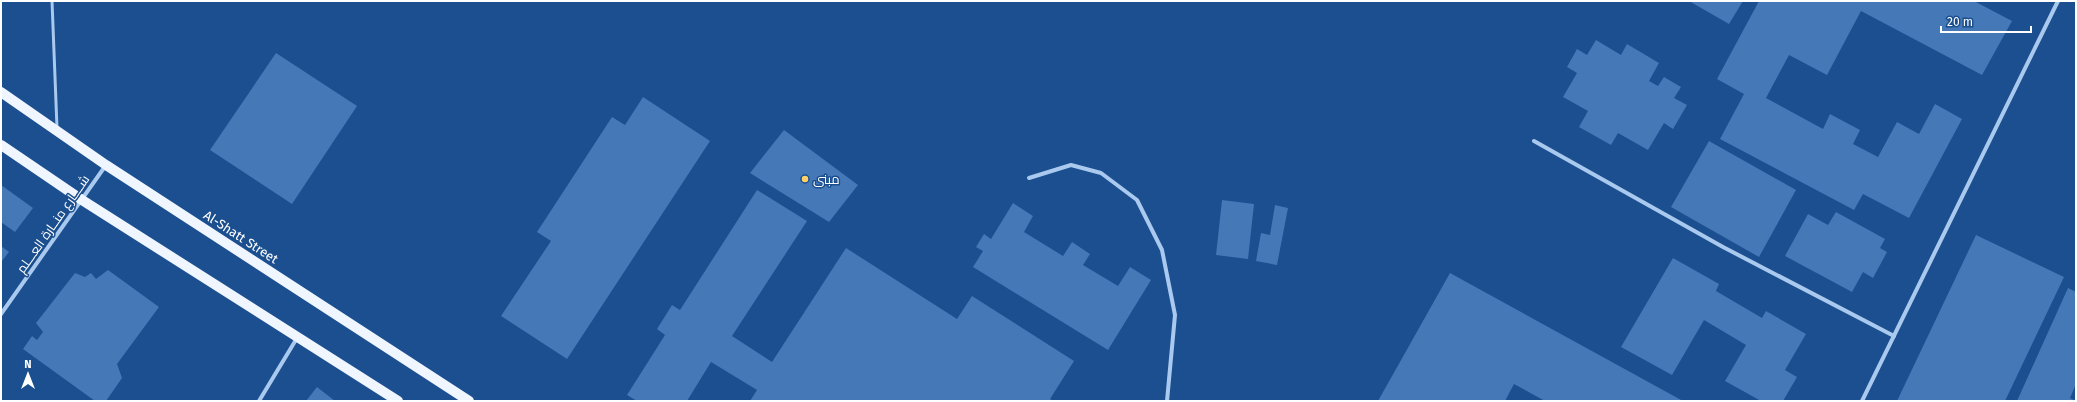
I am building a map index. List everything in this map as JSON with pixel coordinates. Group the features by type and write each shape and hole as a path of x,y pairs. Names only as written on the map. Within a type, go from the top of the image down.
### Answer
{"main road":[{"name":"Al-Shatt Street","path":"1,92 106,165 469,401"},
{"path":"1,145 82,200 398,401"}],"street":[{"path":"1862,401 2058,1"},
{"path":"1534,141 1716,243 1894,336"},
{"name":"شــــارع منــارة العـــلم","path":"1,314 106,165"},
{"path":"1029,178 1072,165 1101,173 1137,200 1162,250 1175,315 1167,401"},
{"path":"259,401 297,337"}],"lane":[{"path":"52,1 57,130"}],"building":[{"path":"1689,1 1743,1 1729,24"},
{"path":"1759,1 1974,1 2012,21 1982,75 1861,11 1827,75 1789,55 1766,98 1823,129 1830,114 1860,130 1853,144 1878,157 1897,122 1919,134 1935,104 1962,119 1909,218 1863,194 1854,210 1720,139 1744,94 1717,79"},
{"path":"1596,40 1621,55 1627,44 1659,63 1649,81 1658,86 1664,77 1681,87 1674,98 1687,105 1673,129 1664,123 1648,150 1618,133 1611,145 1579,127 1588,111 1563,97 1577,73 1567,67 1577,49 1587,55"},
{"path":"276,53 357,106 292,204 210,150"},
{"path":"643,97 710,141 567,359 501,316 551,241 537,232 612,117 625,125"},
{"name":"مبنى","path":"784,130 858,185 829,222 750,173"},
{"path":"1709,141 1796,190 1759,257 1671,207"},
{"path":"1,185 33,208 15,232 1,222"},
{"path":"757,190 807,221 732,336 772,362 846,248 957,319 972,296 1074,361 1050,399 1054,401 750,401 757,390 711,362 687,401 637,401 627,395 665,335 657,329 672,305 680,310"},
{"path":"1222,200 1254,204 1248,259 1216,255"},
{"path":"1013,203 1033,216 1024,232 1063,256 1072,242 1090,254 1083,265 1118,286 1130,267 1151,280 1108,350 973,267 983,251 976,247 984,234 991,239"},
{"path":"1275,205 1288,208 1277,265 1256,261 1261,233 1270,235"},
{"path":"1836,212 1885,239 1880,248 1887,252 1873,278 1863,272 1852,292 1785,256 1808,214 1828,225"},
{"path":"1976,235 2064,277 2005,401 1897,401"},
{"path":"1,246 9,252 1,262"},
{"path":"1673,258 1719,284 1716,291 1762,318 1766,311 1806,334 1785,370 1797,377 1783,401 1761,401 1725,381 1746,345 1704,320 1672,375 1621,347"},
{"path":"108,270 159,307 117,364 122,378 106,401 95,401 23,349 32,336 37,340 43,332 36,323 75,273 85,277 91,273 96,279"},
{"path":"1450,273 1683,401 1545,401 1514,384 1505,401 1378,401"},
{"path":"2068,288 2076,292 2076,384 2070,398 2076,401 2017,401"},
{"path":"317,387 335,401 306,401"}],"place":[{"name":"مبنى","path":"805,179"}]}
